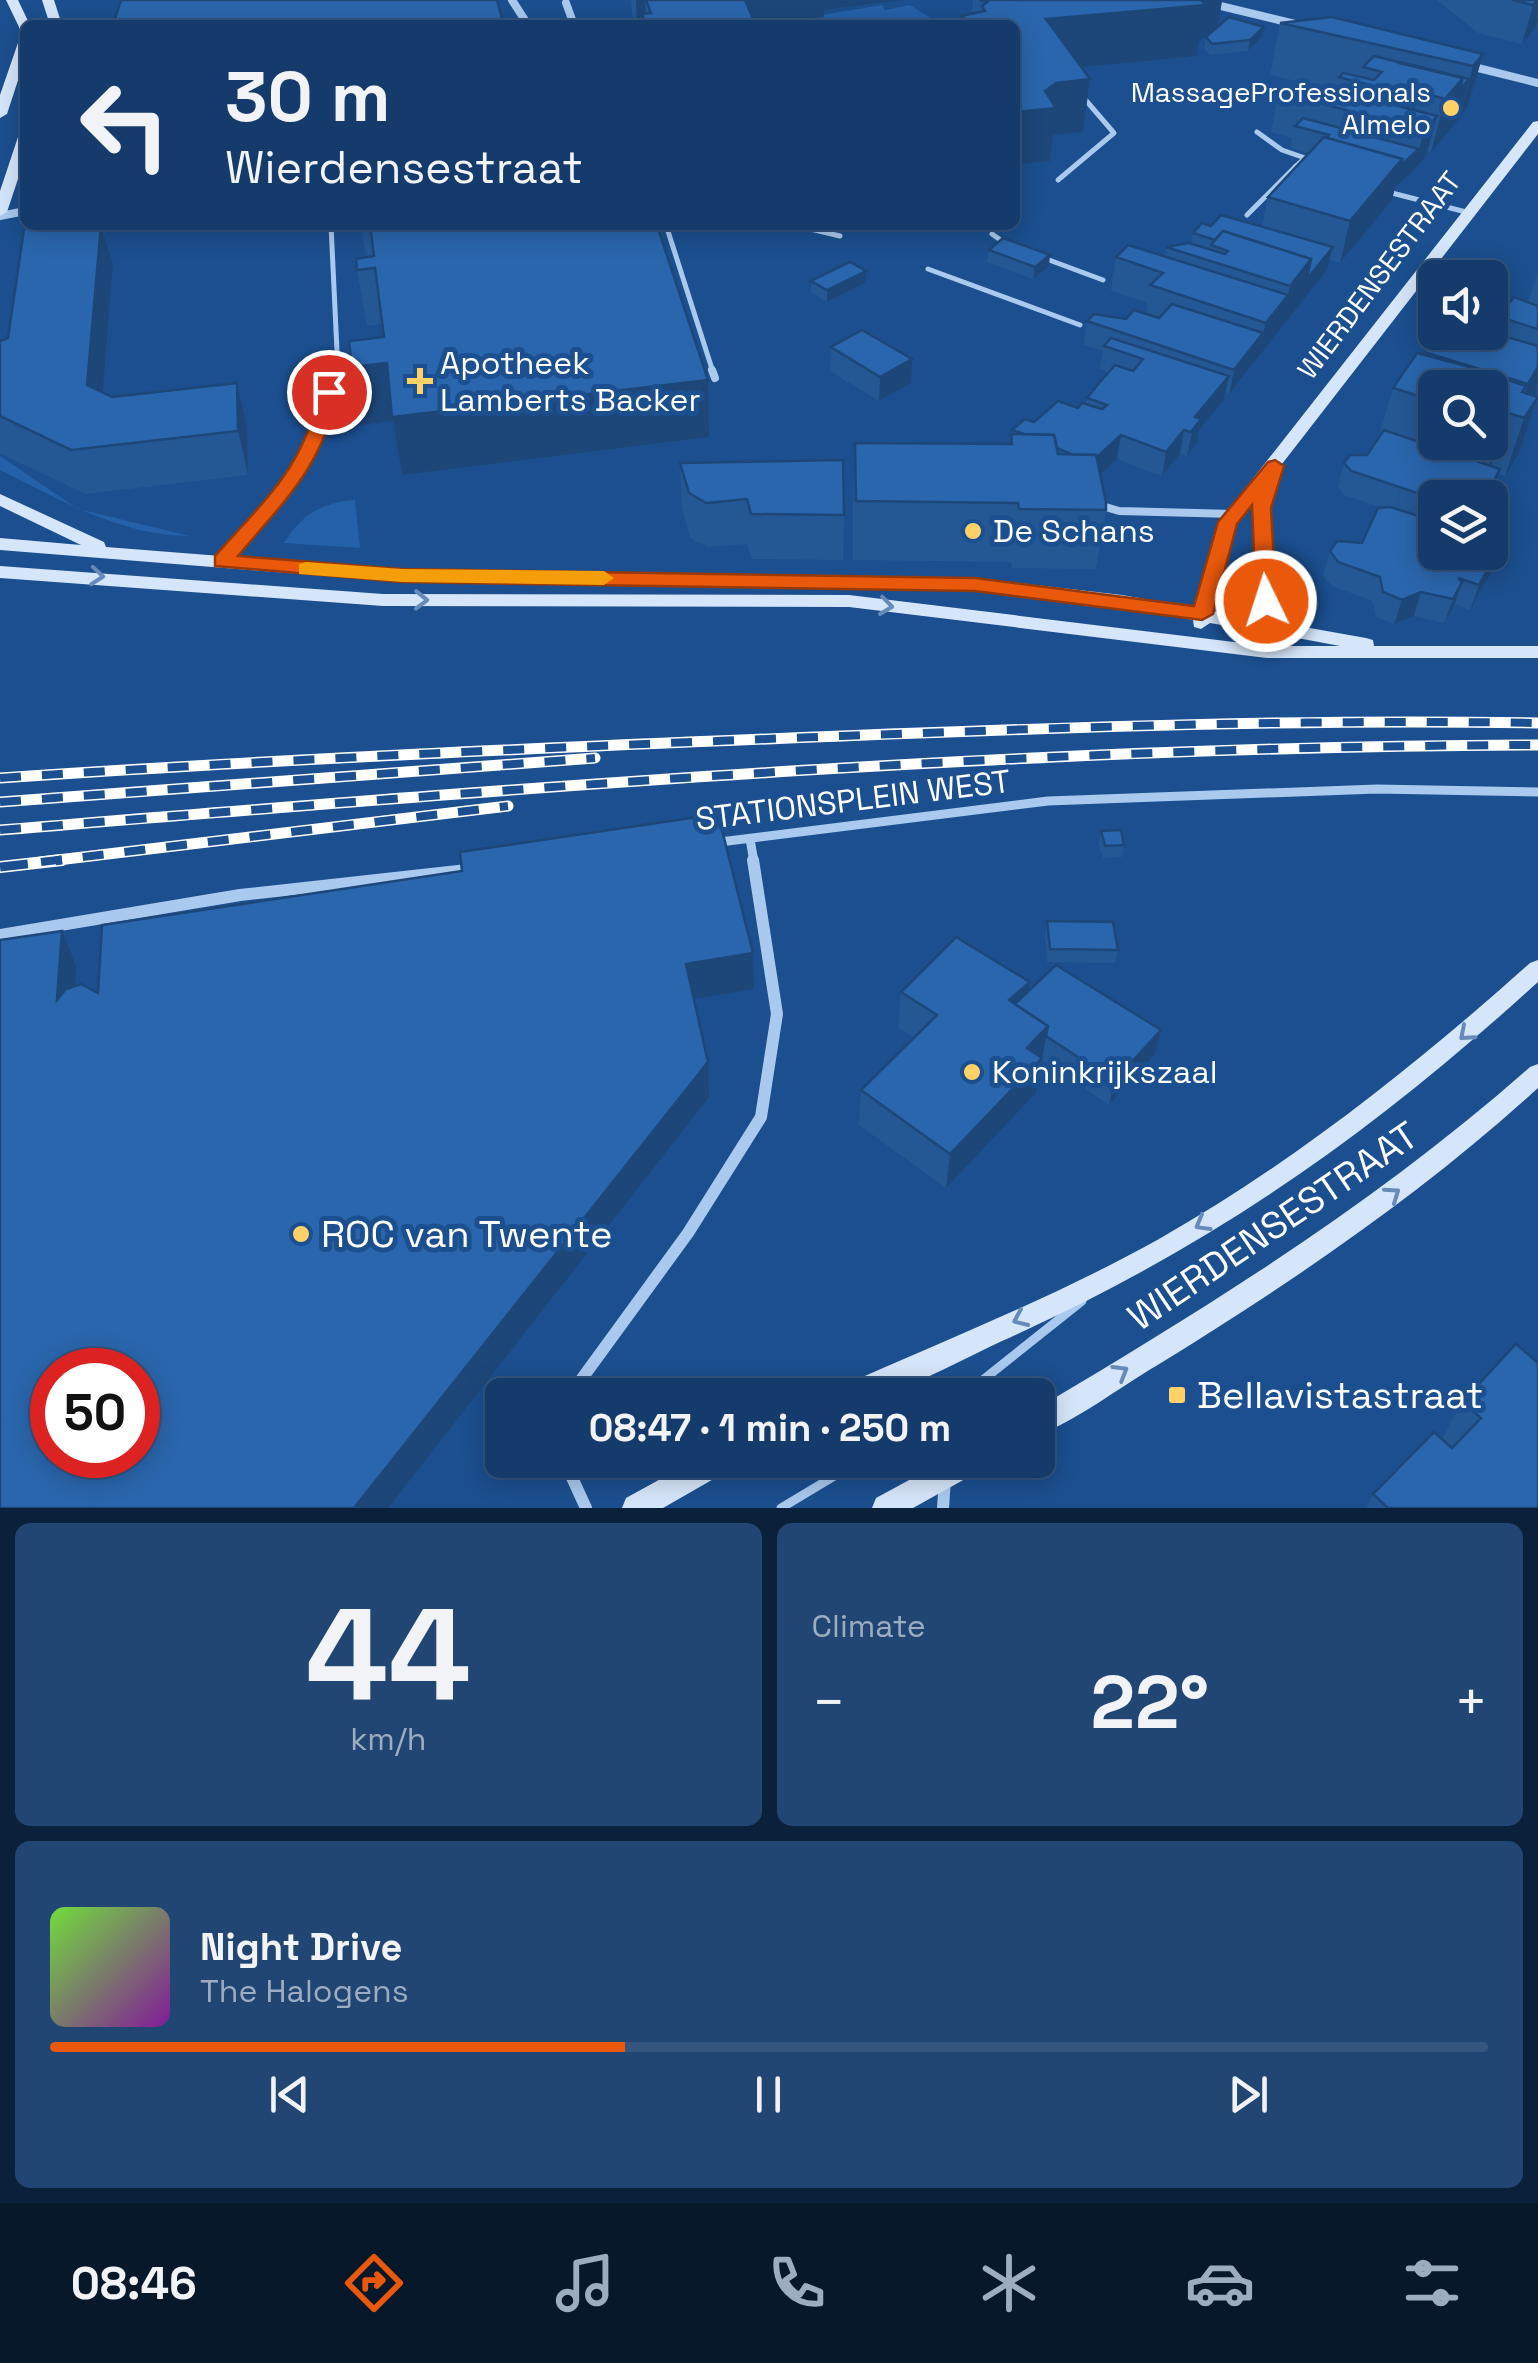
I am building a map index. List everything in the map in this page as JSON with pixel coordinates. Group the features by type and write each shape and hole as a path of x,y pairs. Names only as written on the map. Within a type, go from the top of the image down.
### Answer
{"main road":[{"path":"0,114 20,55"},
{"name":"WIERDENSESTRAAT","path":"1200,644 1212,570 1228,522 1275,466 1466,212 1530,146 1538,126"},
{"path":"0,214 20,152"},
{"name":"WIERDENSESTRAAT","path":"1267,652 1262,508 1275,466"},
{"path":"0,500 109,551"},
{"path":"0,544 402,576 975,584 1267,624 1393,650"},
{"path":"0,572 383,600 849,602 1267,652 1538,652"},
{"name":"WIERDENSESTRAAT","path":"888,1378 1109,1278 1230,1207 1417,1076 1538,969"},
{"name":"WIERDENSESTRAAT","path":"1055,1411 1314,1250 1426,1171 1538,1074"},
{"path":"636,1508 689,1478"},
{"path":"886,1508 941,1478"}],"street":[{"path":"1196,0 1312,28"},
{"path":"566,2 572,20"},
{"path":"1463,64 1538,83"},
{"name":"STATIONSPLEIN WEST","path":"691,845 1048,801 1378,789 1538,792"},
{"path":"582,1378 688,1234 760,1118 778,1014 750,838"},
{"path":"0,935 240,895 495,867"},
{"path":"572,1478 586,1508"},
{"path":"942,1508 945,1478"}],"lane":[{"path":"1058,180 1114,133 1074,88"},
{"path":"1247,215 1305,158 1282,150 1257,132"},
{"path":"1296,166 1314,171"},
{"path":"1386,191 1466,212"},
{"path":"222,561 305,464 341,363 331,230"},
{"path":"668,230 715,378"},
{"path":"815,230 840,236"},
{"path":"992,234 1022,250"},
{"path":"1038,256 1103,280"},
{"path":"928,269 1080,324"},
{"path":"1090,501 1119,511 1235,514"},
{"name":"WIERDENSESTRAAT","path":"985,1378 1109,1278"},
{"path":"781,1508 831,1478"}],"shaded area":[{"path":"882,5 885,10 910,5 932,19 798,20"},
{"path":"0,456 75,507 0,470"},
{"path":"355,500 360,548 284,543 298,524 314,512"},
{"path":"82,510 190,536 140,530"}],"building":[{"path":"121,0 497,0 503,20 115,20"},
{"path":"646,0 745,0 753,19 644,20 642,14 651,13"},
{"path":"980,0 1201,0 1206,5 1046,19 1090,79 1056,83 1045,91 1056,108 1020,112 1020,20 966,20 961,16 985,11 982,6 987,2"},
{"path":"1229,17 1264,27 1250,40 1212,44 1206,37"},
{"path":"1332,17 1483,54 1473,66 1280,23"},
{"path":"1374,56 1463,78 1445,99 1419,92 1415,97 1339,77 1343,73 1374,80 1382,72 1363,67"},
{"path":"1400,62 1469,79 1459,91 1463,78"},
{"path":"1287,85 1346,101 1352,94 1437,116 1424,131 1279,92"},
{"path":"1303,118 1419,149 1401,165 1402,159 1295,126"},
{"path":"1324,137 1402,159 1350,221 1268,197"},
{"path":"1221,215 1333,247 1307,279 1311,259 1223,231 1215,240 1193,233 1202,223 1211,226"},
{"path":"24,230 101,230 87,385 112,397 237,383 238,431 71,450 0,416 0,341 8,338"},
{"path":"371,230 659,230 708,380 392,417 387,363 352,367 349,341 384,337 375,268 357,270 356,259 374,256"},
{"path":"1223,231 1311,259 1290,286 1166,247 1189,243 1225,254 1228,251 1211,245"},
{"path":"1003,238 1050,255 1035,267 989,250"},
{"path":"1128,245 1288,295 1266,323 1150,285 1163,273 1116,257"},
{"path":"850,262 866,271 827,290 811,281"},
{"path":"1514,297 1538,306 1538,329 1508,320 1508,305"},
{"path":"1172,304 1263,333 1234,370 1087,321 1094,314 1126,319 1134,310 1159,318"},
{"path":"862,330 912,359 880,377 831,347"},
{"path":"1508,337 1538,346 1538,367 1528,384 1508,378 1508,370 1482,370 1424,352 1508,350"},
{"path":"1111,338 1229,376 1195,417 1201,419 1191,432 1184,430 1166,452 1121,435 1096,458 1073,455 1057,448 1054,435 1012,430 1025,419 1034,422 1058,401 1078,408 1082,403 1102,409 1107,405 1087,398 1115,365 1133,371 1143,359 1104,346"},
{"path":"1417,353 1478,370 1418,370 1418,396 1393,388"},
{"path":"1508,380 1526,386 1522,392 1538,397 1524,418 1509,413"},
{"path":"1384,430 1418,441 1418,460 1473,460 1500,469 1494,480 1418,480 1418,493 1351,471 1344,463 1350,455 1367,455"},
{"path":"1011,434 1054,435 1058,454 1096,455 1106,510 1019,509 1018,503 856,501 855,443 1012,444"},
{"path":"843,460 844,515 751,514 747,499 706,503 689,493 680,463"},
{"path":"1390,507 1418,516 1418,570 1487,570 1479,585 1458,578 1462,582 1453,599 1421,592 1402,600 1383,592 1380,577 1338,562 1330,551 1337,541 1362,543 1378,508"},
{"name":"ROC van Twente","path":"718,814 753,953 686,964 708,1062 354,1508 0,1508 0,940 62,931 57,1000 66,989 81,984 98,993 102,925 462,871 460,852"},
{"path":"1121,830 1124,845 1105,846 1101,831"},
{"path":"1047,921 1113,922 1118,950 1050,949"},
{"name":"Koninkrijkszaal","path":"956,937 1030,982 1009,1000 1048,1026 1027,1048 1042,1058 950,1154 861,1090 937,1015 901,992"},
{"path":"1056,965 1161,1030 1114,1081 1046,1036 1048,1026 1015,1004"},
{"path":"1516,1344 1538,1363 1538,1508 1388,1508 1373,1494 1434,1432 1452,1448 1481,1418 1462,1402"}],"railway":[{"path":"0,778 421,754 929,733 1277,723 1538,723"},
{"path":"0,830 768,772 1153,753 1538,745"},
{"path":"0,802 595,758"},
{"path":"41,862 508,806"},
{"path":"0,867 62,860"}],"slow traffic":[{"path":"306,569 402,576 604,578"}],"place":[{"name":"MassageProfessionals Almelo","path":"1451,108"},
{"name":"Apotheek Lamberts Backer","path":"420,381"},
{"name":"De Schans","path":"973,531"},
{"name":"Koninkrijkszaal","path":"972,1072"},
{"name":"ROC van Twente","path":"301,1234"},
{"name":"Bellavistastraat","path":"1177,1395"}],"route":[{"path":"329,392 320,429 305,464 222,561 402,576 975,584 1202,614 1228,522 1275,466 1262,508 1266,601"}]}
